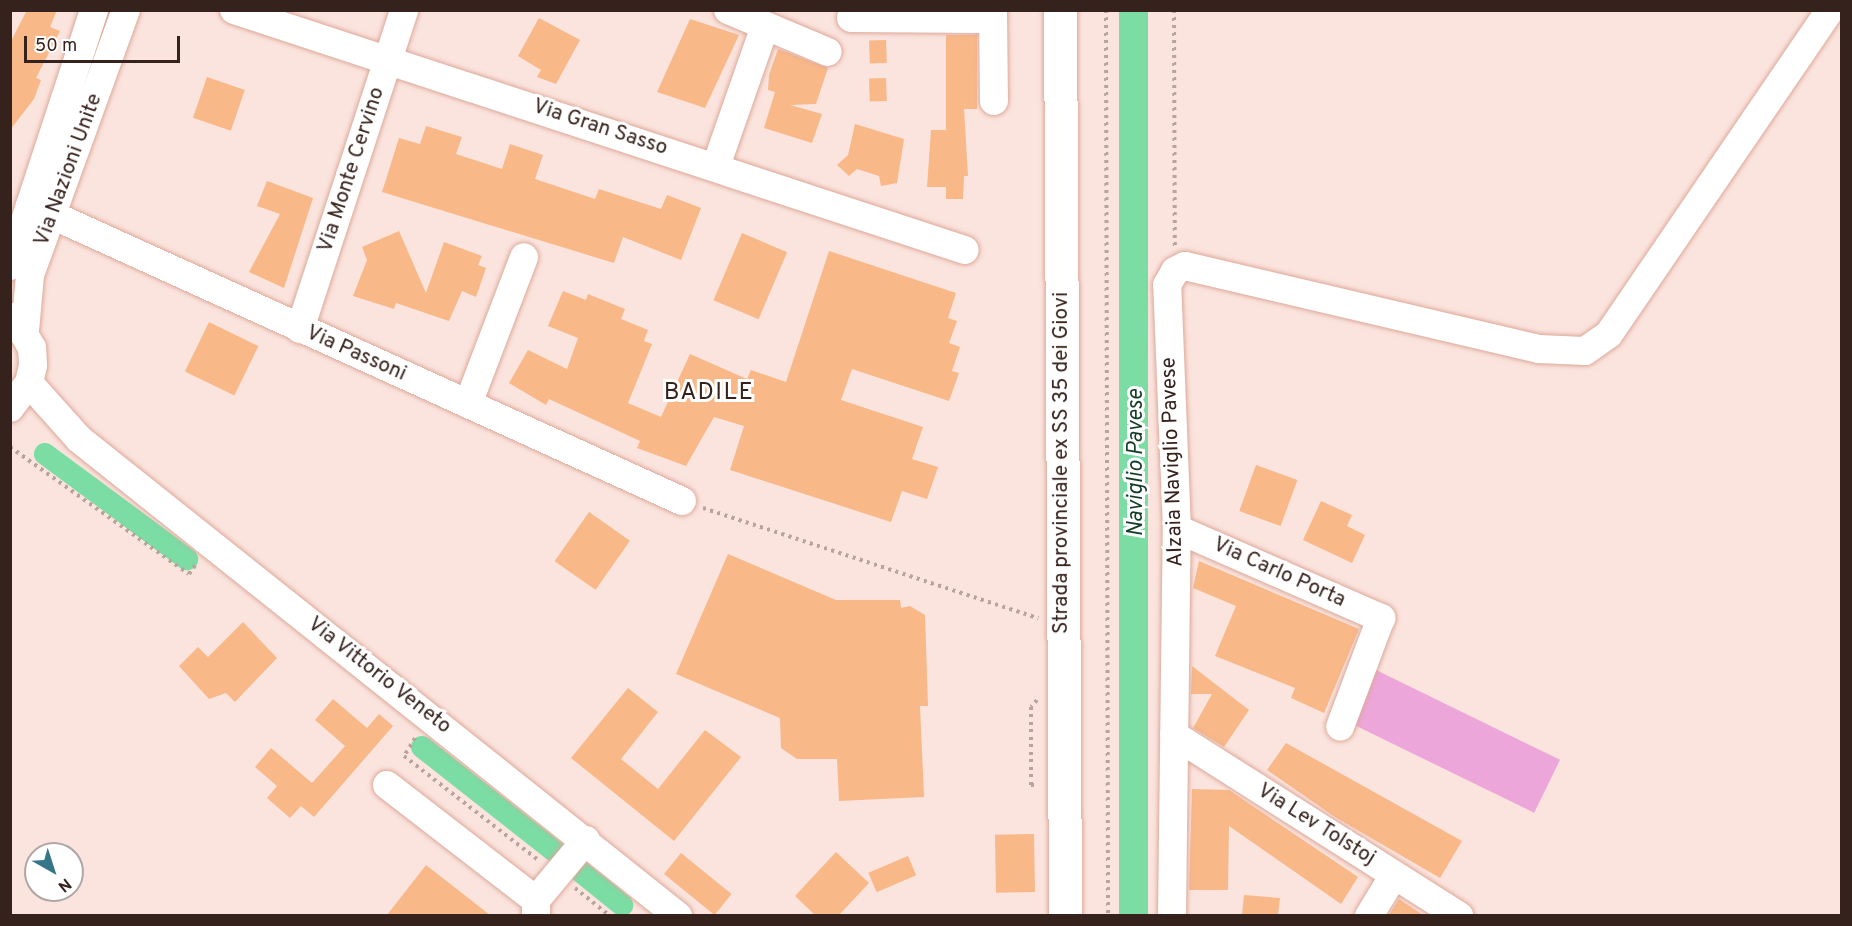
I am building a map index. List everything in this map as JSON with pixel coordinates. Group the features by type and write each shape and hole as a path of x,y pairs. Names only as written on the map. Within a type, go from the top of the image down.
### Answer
{"main road":[{"name":"Strada provinciale ex SS 35 dei Giovi","path":"1060,10 1065,915"}],"street":[{"name":"Via Nazioni Unite","path":"29,383 32,348 18,322 42,210 94,10"},
{"name":"Via Nazioni Unite","path":"10,266 42,210 126,10"},
{"name":"Via Gran Sasso","path":"234,10 716,166 965,250"},
{"name":"Via Monte Cervino","path":"300,329 404,10"},
{"path":"728,10 828,52"},
{"path":"1175,271 1185,266 1539,349 1585,351 1609,334 1830,10"},
{"path":"851,18 993,15 994,101"},
{"path":"716,166 765,26"},
{"name":"Via Passoni","path":"42,210 682,501"},
{"path":"468,404 524,257"},
{"name":"Alzaia Naviglio Pavese","path":"1175,271 1167,285 1177,529 1174,735 1178,912"},
{"path":"10,410 29,383"},
{"name":"Via Vittorio Veneto","path":"29,383 78,439 678,915"},
{"name":"Via Vittorio Veneto","path":"10,410 78,439"},
{"name":"Via Carlo Porta","path":"1177,529 1381,618 1340,727"},
{"name":"Via Lev Tolstoj","path":"1174,735 1459,915"},
{"path":"387,785 536,908 557,874 586,840"},
{"path":"1369,915 1394,874"}],"path":[{"path":"1106,10 1108,915"},
{"path":"1174,10 1175,271"},
{"path":"10,447 189,574 195,563 201,568"},
{"path":"682,501 1041,618 1041,629"},
{"path":"1042,694 1031,707 1031,785 1042,785 1042,797"},
{"path":"408,733 417,740 404,756 610,915"}],"shaded area":[{"path":"1374,669 1560,760 1534,813 1348,722"}],"water":[{"name":"Naviglio Pavese","path":"1119,11 1148,11 1148,915 1119,915"}],"building":[{"path":"27,10 57,10 50,27 60,31 36,78 41,80 34,99 10,130 10,43"},
{"path":"539,18 580,40 556,84 537,77 541,70 518,56"},
{"path":"690,19 739,35 705,108 657,92"},
{"path":"946,35 977,35 977,109 964,109 968,176 964,176 963,199 946,199 946,187 927,187 931,130 946,130"},
{"path":"886,40 887,63 870,64 869,41"},
{"path":"778,49 828,68 816,104 790,105 822,114 812,143 764,128 775,92 768,90 769,75"},
{"path":"207,77 245,90 231,131 193,118"},
{"path":"886,78 887,101 870,102 869,79"},
{"path":"855,124 904,139 897,183 881,186 879,176 857,169 849,176 837,165 848,155"},
{"path":"426,126 462,137 456,154 502,169 510,144 543,155 535,179 595,199 599,189 661,209 667,195 701,208 681,260 623,237 614,263 382,192 399,138 420,144"},
{"path":"267,181 313,198 284,288 249,272 280,214 257,206"},
{"path":"399,231 426,293 444,242 482,256 478,265 486,268 476,297 462,291 449,321 396,303 394,309 353,296 367,260 362,247"},
{"path":"742,233 787,252 759,319 713,300"},
{"path":"829,251 956,293 948,318 957,321 949,343 960,347 952,371 959,373 949,401 852,369 841,400 923,427 912,459 938,467 927,499 902,491 891,522 730,470 744,426 714,417 686,466 637,448 640,441 549,399 546,405 509,383 528,350 567,369 578,338 548,326 563,291 586,300 588,294 625,309 621,319 648,330 644,341 652,344 628,403 661,417 690,354 747,379 751,370 786,382"},
{"path":"209,322 258,346 234,396 185,371"},
{"path":"1256,465 1297,480 1281,526 1239,511"},
{"path":"1321,501 1352,515 1347,526 1365,535 1352,563 1303,540"},
{"path":"589,512 630,541 596,590 555,561"},
{"path":"728,554 836,600 900,600 901,608 910,606 925,615 928,706 920,706 924,797 839,801 837,759 797,759 781,748 780,718 676,674"},
{"path":"1199,561 1359,629 1324,713 1291,698 1295,688 1215,656 1236,606 1193,588"},
{"path":"243,622 277,658 235,702 226,693 209,699 179,666 198,647 208,657"},
{"path":"1192,666 1249,710 1224,747 1193,728 1212,694 1191,694"},
{"path":"628,688 658,712 621,759 658,789 705,730 741,757 674,841 571,758"},
{"path":"333,699 367,728 379,714 393,726 314,817 301,806 290,818 267,798 277,786 255,767 271,748 312,783 345,746 315,720"},
{"path":"1286,743 1462,841 1440,878 1335,817 1267,770"},
{"path":"1192,789 1229,790 1358,877 1341,904 1229,826 1228,890 1189,890"},
{"path":"1034,834 1035,892 996,893 995,835"},
{"path":"836,852 869,883 839,915 815,915 795,896"},
{"path":"681,853 732,894 715,915 664,874"},
{"path":"908,856 916,875 877,892 868,873"},
{"path":"426,865 490,915 387,915"},
{"path":"1244,895 1280,898 1278,915 1242,915"},
{"path":"1399,899 1423,915 1389,915"}],"waterway":[{"path":"45,454 187,559"},
{"path":"422,747 554,851"},
{"path":"581,872 622,905"}],"district":[{"name":"BADILE","path":"709,394"}]}
